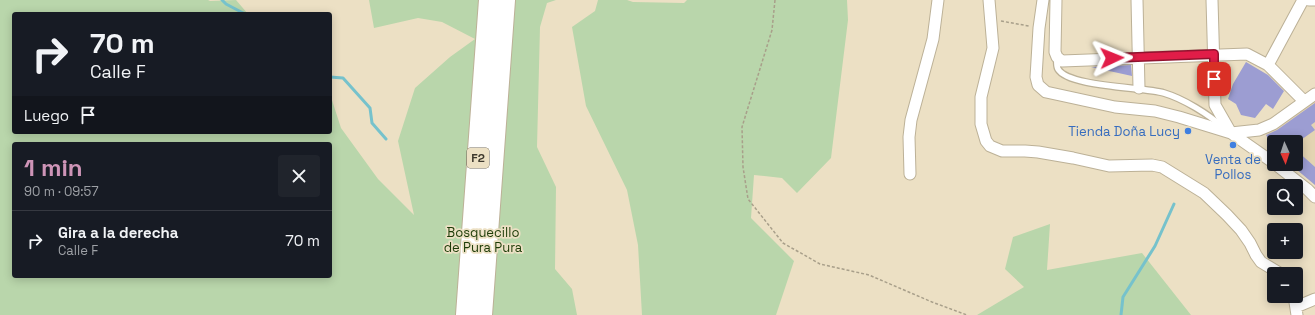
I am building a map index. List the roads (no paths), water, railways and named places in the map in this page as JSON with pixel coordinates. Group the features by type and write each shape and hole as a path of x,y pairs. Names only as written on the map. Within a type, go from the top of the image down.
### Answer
{"highway":[{"name":"F2","path":"466,315 489,0"},
{"name":"F2","path":"482,315 505,0"}],"street":[{"path":"910,174 909,137 911,120 934,38 938,0"},
{"path":"989,0 992,48 981,97 981,124 986,141 990,146 1002,151 1025,150 1109,166 1152,165 1162,167 1204,193 1241,230 1261,262 1269,267"},
{"path":"1043,0 1039,28 1036,77 1038,85 1046,92 1115,107 1166,114 1230,133 1267,159"},
{"path":"1056,0 1055,52 1057,57 1062,61 1214,54 1247,54 1268,65 1304,101"},
{"path":"1137,0 1139,88"},
{"path":"1212,0 1215,104 1230,133"},
{"path":"1268,65 1303,0"},
{"path":"1309,0 1315,0"},
{"path":"1230,133 1259,130 1272,124 1315,94"},
{"path":"1252,148 1259,130"},
{"path":"1283,171 1315,197"},
{"path":"1296,306 1315,299"}],"lane":[{"path":"1057,57 1056,64 1058,70 1069,77 1080,81 1108,86 1139,88 1178,98 1216,120 1230,133"}],"waterway":[{"path":"222,0 226,4 241,12"},
{"path":"332,77 343,78 370,108 372,123 386,139"},
{"path":"1121,315 1123,297 1155,246 1174,204"}],"place":[{"name":"Tienda Doña Lucy","path":"1188,131"},
{"name":"Venta de Pollos","path":"1233,145"}],"park label":[{"name":"Bosquecillo de Pura Pura","path":"483,240"}]}
